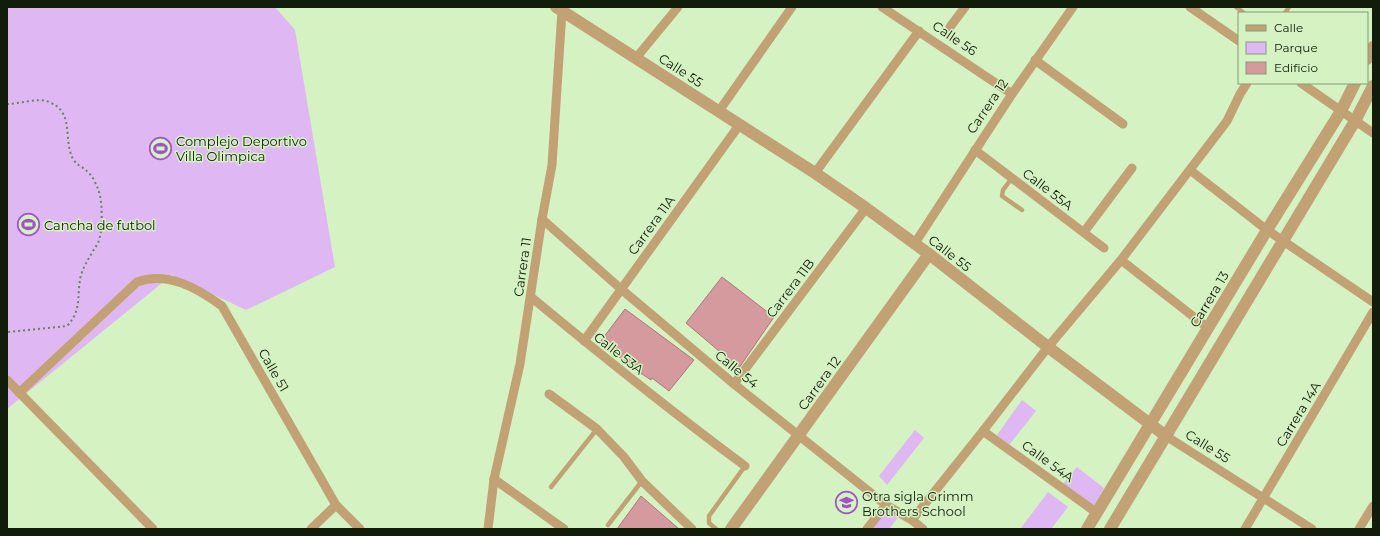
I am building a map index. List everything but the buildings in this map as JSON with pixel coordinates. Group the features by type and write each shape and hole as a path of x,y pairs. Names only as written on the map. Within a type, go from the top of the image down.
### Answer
{"street":[{"path":"636,58 678,7"},
{"path":"719,111 792,7"},
{"name":"Calle 56","path":"882,7 1012,94"},
{"path":"950,27 965,7"},
{"name":"Carrera 12","path":"915,243 1012,94 1073,7"},
{"path":"1190,7 1238,40"},
{"name":"Calle 55","path":"561,8 815,173 866,208 930,254 1048,347 1166,436 1312,529"},
{"name":"Carrera 11","path":"488,529 494,479 520,364 542,219 552,165 561,8"},
{"path":"815,173 919,31"},
{"path":"1368,57 1373,47"},
{"path":"1035,60 1123,124"},
{"path":"912,520 1048,347 1121,260 1227,121 1246,84"},
{"path":"1302,84 1373,133"},
{"name":"Carrera 13","path":"1087,529 1341,110 1354,84"},
{"path":"1110,529 1355,121 1373,86"},
{"name":"Carrera 11A","path":"584,341 740,124"},
{"name":"Calle 55A","path":"975,150 1104,248"},
{"path":"1084,232 1132,168"},
{"path":"1190,170 1267,230 1373,302"},
{"name":"Carrera 11B","path":"734,384 866,208"},
{"name":"Calle 54","path":"542,219 621,289 734,384 886,505 912,520 924,529"},
{"name":"Carrera 12","path":"731,529 930,254"},
{"path":"1121,260 1208,328"},
{"name":"Calle 51","path":"19,393 136,282 148,278 162,278 186,284 202,292 222,306 336,505 360,529"},
{"name":"Calle 53A","path":"531,297 584,341 745,466"},
{"name":"Carrera 14A","path":"1245,529 1373,312"},
{"path":"7,380 153,529"},
{"path":"549,394 597,429 624,457 642,481 692,529"},
{"name":"Calle 54A","path":"983,431 1097,513"},
{"path":"494,479 564,529"},
{"path":"311,529 336,505"},
{"path":"867,529 886,505"},
{"path":"1359,529 1373,506"}],"lane":[{"path":"1012,178 1003,190 1002,196 1022,210"},
{"path":"551,487 597,429"},
{"path":"716,529 709,523 709,516 745,466"},
{"path":"608,525 642,481"}],"path":[{"path":"7,104 40,100 49,102 65,115 68,124 68,138 74,162 89,174 99,190 102,204 98,241 90,254 81,276 79,298 74,318 67,326 7,332"}],"green space":[{"name":"Complejo Deportivo Villa Olimpica","path":"7,7 275,7 295,30 335,267 246,310 172,275 7,409"},
{"path":"1022,400 1036,411 1009,445 997,435"},
{"path":"915,430 924,438 887,485 879,476"},
{"path":"1077,467 1104,488 1094,507 1063,484"},
{"path":"1048,492 1068,507 1051,529 1021,528"},
{"path":"884,500 900,515 889,529 863,529"}],"place":[{"name":"Complejo Deportivo Villa Olimpica","path":"161,148"},
{"name":"Cancha de futbol","path":"29,225"},
{"name":"Otra sigla Grimm Brothers School","path":"846,503"}]}
